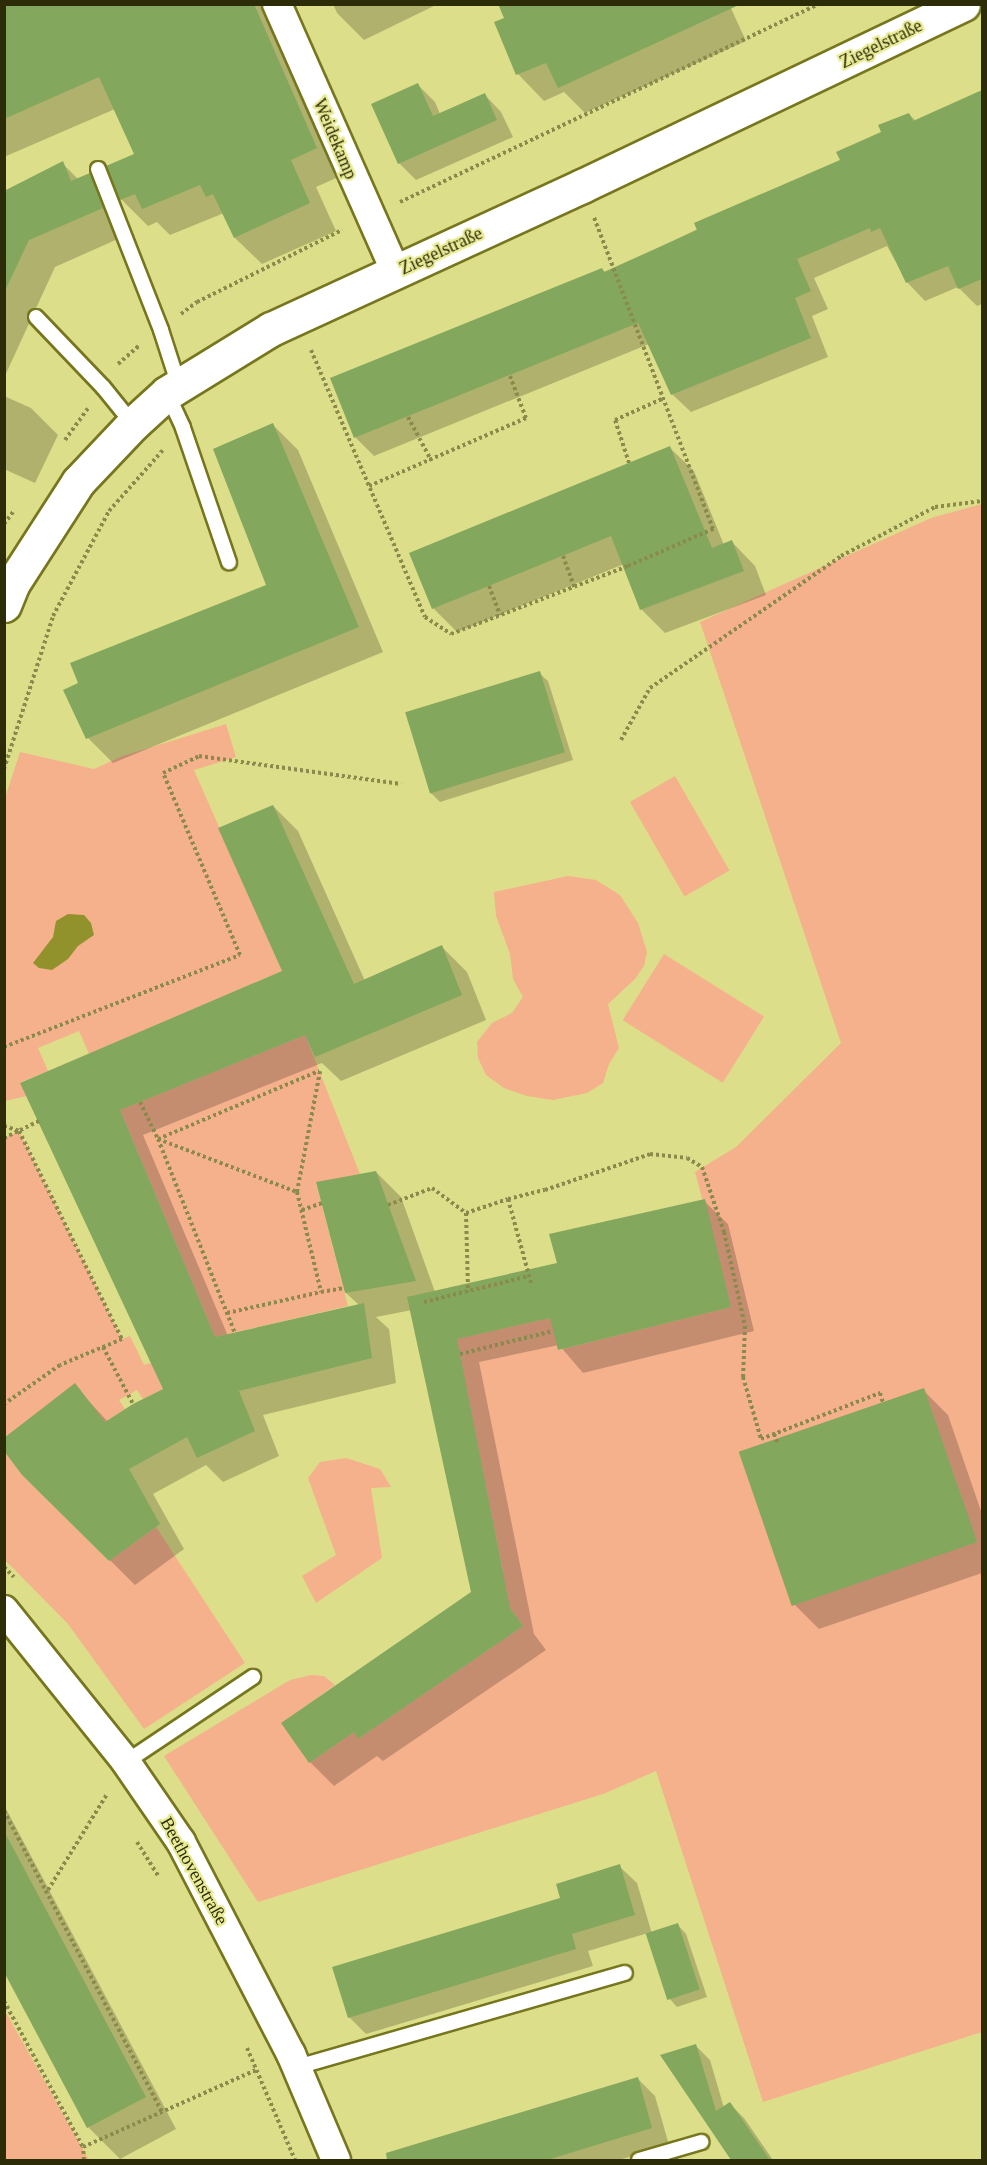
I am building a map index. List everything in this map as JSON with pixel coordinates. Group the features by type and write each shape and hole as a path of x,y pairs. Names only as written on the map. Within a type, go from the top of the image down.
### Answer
{"main road":[{"name":"Ziegelstraße","path":"8,589 78,482 133,424 173,390 271,329 582,186 963,4"}],"street":[{"name":"Weidekamp","path":"277,4 396,272"},
{"name":"Beethovenstraße","path":"4,1610 126,1762 181,1842 294,2060 336,2160"}],"lane":[{"path":"98,169 161,330 183,428 229,562"},
{"path":"36,317 104,387 133,424"},
{"path":"126,1762 253,1677"},
{"path":"294,2060 625,1973"},
{"path":"639,2160 701,2142"}],"path":[{"path":"763,29 819,4"},
{"path":"297,317 425,617 451,634 713,530 582,186"},
{"path":"369,486 526,418 510,376"},
{"path":"629,463 615,420 662,399"},
{"path":"408,417 431,460"},
{"path":"4,769 53,616 109,511 183,428"},
{"path":"621,740 650,688 841,556 935,507 982,501"},
{"path":"563,556 574,587"},
{"path":"489,586 500,615"},
{"path":"4,1047 240,954 163,772 198,756 401,784"},
{"path":"158,1138 320,1071 297,1192 321,1292"},
{"path":"140,1102 158,1138 235,1333"},
{"path":"4,1138 39,1121"},
{"path":"4,1126 19,1131 122,1339 60,1365 4,1404"},
{"path":"158,1138 297,1192"},
{"path":"466,1213 545,1190 650,1154 687,1158 702,1167 724,1232 745,1326 742,1377 761,1439 880,1393 883,1403"},
{"path":"388,1205 432,1188 466,1213"},
{"path":"508,1199 531,1283"},
{"path":"302,1210 322,1203"},
{"path":"466,1213 468,1292"},
{"path":"424,1302 529,1276"},
{"path":"227,1313 344,1288"},
{"path":"460,1354 553,1330"},
{"path":"102,1347 133,1404"},
{"path":"774,1434 777,1442"},
{"path":"48,1891 126,1762"},
{"path":"101,1784 113,1803"},
{"path":"4,1811 162,2112"},
{"path":"131,1832 160,1880"},
{"path":"4,2001 83,2147 84,2160"},
{"path":"243,2039 295,2160"},
{"path":"83,2147 256,2069 294,2060"}],"shaded area":[{"path":"982,504 982,2032 763,2102 656,1771 603,1794 258,1902 164,1756 290,1680 311,1675 324,1676 335,1685 282,1723 309,1763 354,1732 358,1739 523,1626 489,1579 503,1571 456,1339 550,1318 559,1350 731,1307 695,1172 736,1147 841,1043 700,622 931,518"},
{"path":"226,724 236,757 194,770 282,971 89,1054 79,1031 38,1048 48,1071 21,1082 27,1096 5,1101 4,801 20,752 94,769 123,756"},
{"path":"675,776 730,870 684,896 630,802"},
{"path":"568,876 596,880 620,895 638,923 647,952 644,966 635,979 608,1004 619,1048 609,1064 603,1083 587,1093 553,1100 527,1096 504,1088 486,1075 478,1058 477,1042 492,1023 512,1013 523,997 513,979 510,954 496,916 494,892"},
{"path":"68,914 84,915 91,923 94,935 52,970 39,968 33,963 53,937 56,921"},
{"path":"664,954 764,1017 723,1083 623,1020"},
{"path":"305,1035 360,1174 316,1183 348,1306 215,1337 120,1110"},
{"path":"19,1131 122,1339 130,1336 144,1365 151,1363 163,1389 143,1399 137,1390 119,1400 125,1409 104,1423 5,1438 4,1138"},
{"path":"4,1451 22,1475 109,1561 156,1527 245,1663 144,1729 68,1624 5,1560"},
{"path":"346,1458 380,1469 391,1487 371,1488 382,1558 316,1603 302,1576 336,1555 308,1478 320,1462"},
{"path":"5,2011 89,2160 5,2160"}],"building":[{"path":"4,4 254,4 317,148 291,160 310,203 234,238 213,194 206,197 200,185 142,209 135,194 120,200 106,166 134,154 99,77 4,119"},
{"path":"498,4 741,4 558,88 546,63 516,75 494,22 504,18"},
{"path":"418,83 433,116 485,93 497,120 398,164 371,104"},
{"path":"982,90 982,279 958,289 948,266 906,283 880,228 871,232 870,228 797,259 811,291 795,298 811,338 671,395 638,323 354,438 330,378 602,268 604,272 697,230 694,223 840,160 836,152 881,132 878,125 909,113 913,121"},
{"path":"63,161 71,181 90,173 103,208 29,240 4,293 4,191"},
{"path":"273,423 359,627 86,739 63,690 78,683 70,663 266,585 213,449"},
{"path":"670,446 712,548 732,540 744,571 640,610 611,536 432,609 409,553"},
{"path":"540,671 565,752 430,794 405,712"},
{"path":"273,805 354,984 442,945 462,995 315,1057 305,1035 120,1110 215,1337 364,1303 372,1358 239,1391 255,1431 197,1458 187,1437 129,1469 160,1524 109,1561 22,1475 4,1451 4,1438 75,1383 105,1422 163,1389 20,1083 282,971 218,828"},
{"path":"376,1171 416,1281 345,1293 316,1182"},
{"path":"705,1199 731,1307 558,1350 550,1318 457,1339 510,1608 523,1626 358,1739 354,1732 309,1763 281,1723 471,1592 407,1297 557,1263 549,1234"},
{"path":"924,1388 977,1542 792,1606 739,1452"},
{"path":"4,1831 146,2097 87,2128 4,1972"},
{"path":"620,1864 635,1915 572,1934 576,1949 348,2018 332,1967 560,1898 556,1884"},
{"path":"678,1923 700,1990 667,2000 646,1934"},
{"path":"696,2044 716,2111 730,2102 770,2160 731,2160 660,2055"},
{"path":"638,2077 652,2128 547,2160 387,2160 386,2153"}]}
